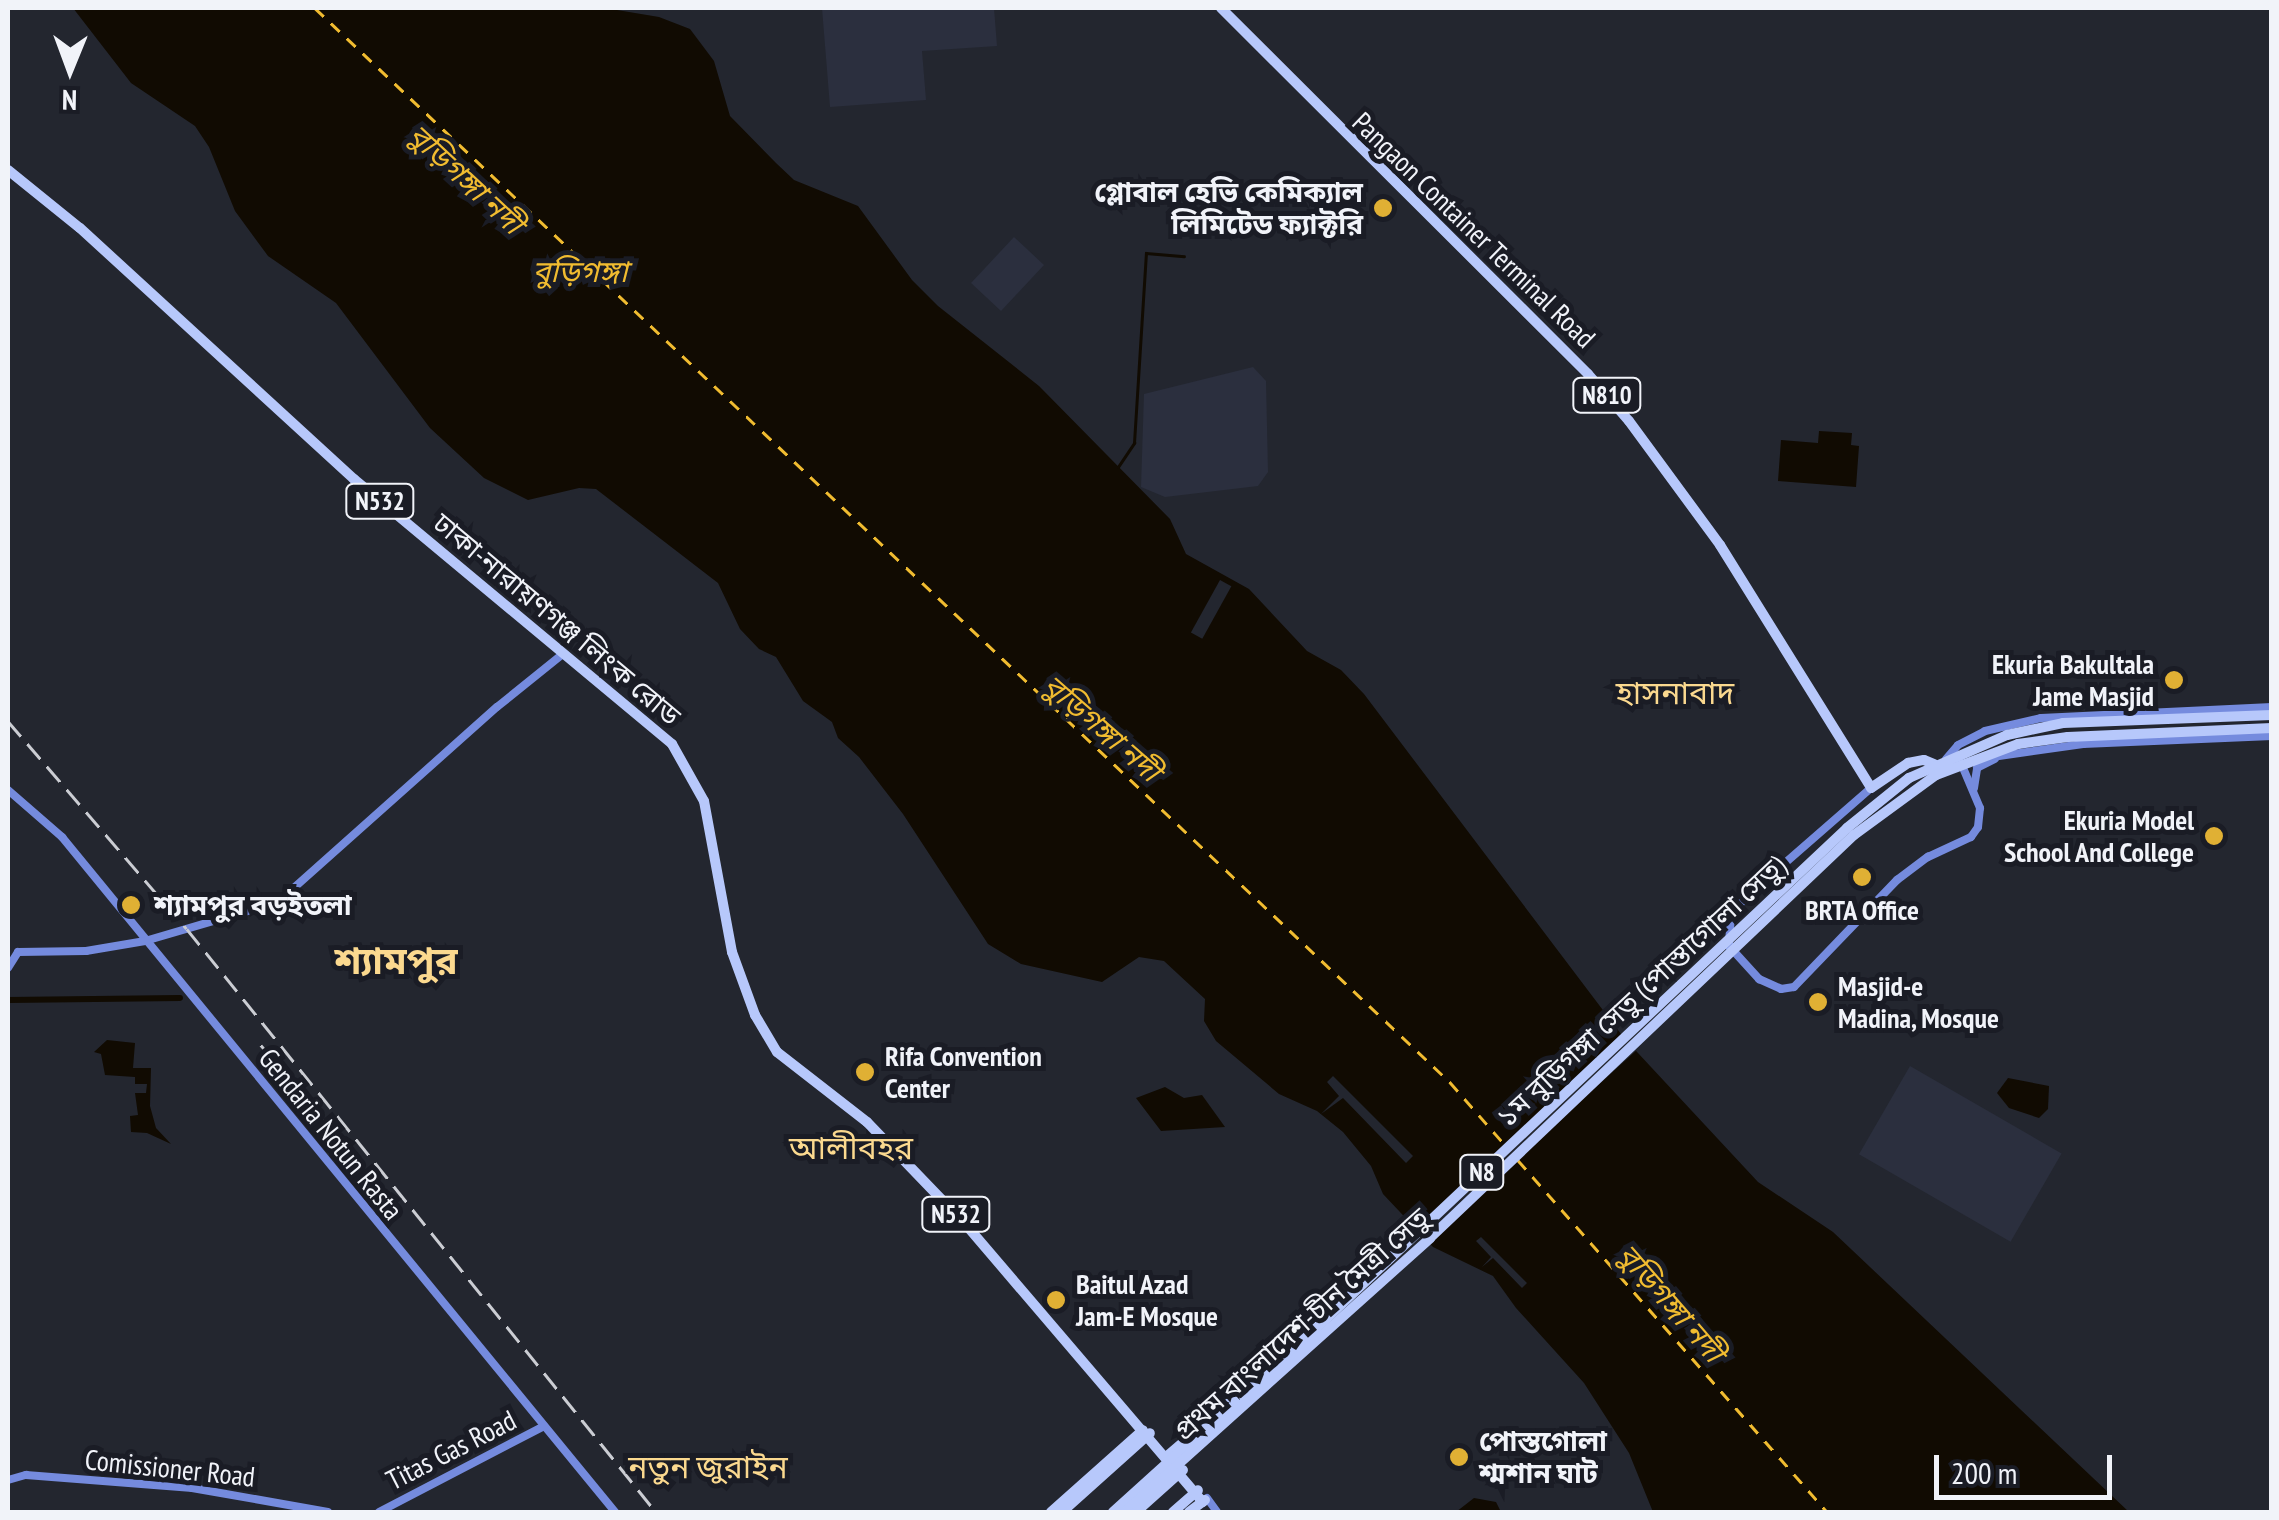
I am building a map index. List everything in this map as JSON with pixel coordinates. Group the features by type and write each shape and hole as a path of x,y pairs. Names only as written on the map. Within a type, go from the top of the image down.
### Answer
{"highway":[{"name":"Pangaon Container Terminal Road","path":"1221,8 1588,374 1629,421 1720,546 1871,788"},
{"name":"ঢাকা-নারায়ণগঞ্জ লিংক রোড","path":"8,170 80,228 354,479 658,730 685,760 704,801 732,952 755,1015 777,1052 866,1122 907,1163 967,1226 1200,1495"},
{"name":"N8","path":"1850,832 1884,796 1934,764 2008,735 2063,723 2272,715"},
{"name":"N8","path":"1850,832 1918,786 1982,756 2068,737 2272,728"},
{"path":"1871,788 1908,763 1924,760 1934,764"},
{"name":"১ম বুড়িগঙ্গা সেতু (পোস্তাগোলা সেতু)","path":"1110,1512 1251,1395 1850,832"},
{"path":"1136,1512 1230,1428 1251,1395"},
{"name":"প্রথম বাংলাদেশ-চীন মৈত্রী সেতু","path":"1125,1512 1251,1395"},
{"path":"1051,1512 1147,1435"},
{"path":"1062,1512 1147,1435"},
{"path":"1070,1512 1147,1435"},
{"path":"1176,1512 1200,1495"},
{"path":"1190,1512 1200,1495"}],"main road":[{"path":"8,968 18,952 86,951 145,941 278,902 497,706 564,654"},
{"path":"1946,758 1958,745 1985,731 2041,718 2272,707"},
{"path":"1982,756 2083,744 2272,736"},
{"path":"1974,790 1980,764 2004,756"},
{"path":"1871,788 1731,915 1730,946 1759,979 1781,989 1794,987 1897,880 1928,858 1970,837 1980,816 1962,763"},
{"name":"Gendaria Notun Rasta","path":"8,790 62,837 615,1512"},
{"name":"Titas Gas Road","path":"379,1512 544,1426"},
{"name":"Comissioner Road","path":"8,1480 26,1475 192,1488 328,1512"},
{"path":"1200,1495 1217,1512"}],"shaded area":[{"path":"822,8 994,8 997,46 922,51 926,100 830,107"},
{"path":"1014,237 1044,265 1001,311 971,283"},
{"path":"1253,367 1266,381 1268,472 1258,486 1165,497 1141,487 1144,394"},
{"path":"1910,1066 2062,1154 2011,1242 1859,1154"}],"water":[{"name":"বুড়িগঙ্গা","path":"73,8 605,8 659,17 690,29 714,61 730,116 776,163 794,180 858,206 912,280 938,306 1039,386 1170,519 1186,554 1249,589 1307,651 1341,670 1364,694 1624,1038 1758,1182 1833,1232 2129,1512 1653,1512 1629,1453 1584,1383 1516,1308 1493,1276 1433,1247 1383,1194 1371,1166 1343,1132 1317,1111 1279,1094 1216,1041 1204,1021 1205,999 1164,961 1139,957 1102,982 1021,964 988,944 903,814 859,757 838,738 832,722 803,701 776,657 759,649 740,629 718,583 596,489 579,488 528,500 484,478 430,428 336,303 268,256 235,211 209,147 195,126 131,83"},
{"path":"1819,431 1852,433 1851,445 1859,446 1856,487 1778,481 1781,440 1818,443"},
{"path":"107,1040 135,1043 133,1068 151,1068 150,1106 156,1128 171,1144 147,1133 131,1132 130,1116 138,1115 135,1093 146,1093 147,1084 135,1084 135,1077 105,1075 101,1054 94,1052"},
{"path":"2008,1078 2049,1086 2048,1109 2039,1118 2009,1108 1997,1093"},
{"path":"1165,1087 1184,1098 1202,1095 1225,1127 1161,1131 1136,1098"},
{"path":"1474,1498 1496,1502 1501,1512 1456,1512"}],"pier":[{"path":"1220,580 1231,586 1202,639 1191,632"},
{"path":"1630,1036 1640,1047 1423,1243 1413,1231"},
{"path":"1333,1076 1413,1156 1406,1163 1343,1098 1321,1114 1339,1096 1327,1082"},
{"path":"1481,1237 1527,1283 1522,1288 1493,1258 1482,1267 1491,1257 1476,1241"}],"waterway":[{"path":"1118,467 1134,443 1146,253 1184,256"},
{"path":"8,1000 180,998"}],"ferry route":[{"path":"315,8 1450,1082 1506,1146"},
{"path":"1518,1160 1827,1512"}],"railway":[{"path":"8,721 187,929 656,1512"},
{"path":"261,1045 334,1133"}],"place":[{"name":"গ্লোবাল হেভি কেমিক্যাল লিমিটেড ফ্যাক্টরি","path":"1383,208"},
{"name":"Ekuria Bakultala Jame Masjid","path":"2174,680"},
{"name":"Ekuria Model School And College","path":"2214,836"},
{"name":"BRTA Office","path":"1862,877"},
{"name":"শ্যামপুর বড়ইতলা","path":"131,905"},
{"name":"Masjid-e Madina, Mosque","path":"1818,1002"},
{"name":"Rifa Convention Center","path":"865,1072"},
{"name":"Baitul Azad Jam-E Mosque","path":"1056,1300"},
{"name":"পোস্তগোলা শ্মশান ঘাট","path":"1459,1457"}],"district":[{"name":"হাসনাবাদ","path":"1675,692"},
{"name":"শ্যামপুর","path":"396,960"},
{"name":"আলীবহর","path":"851,1147"},
{"name":"নতুন জুরাইন","path":"708,1466"}],"water label":[{"name":"বুড়িগঙ্গা নদী","path":"466,179"},
{"name":"বুড়িগঙ্গা নদী","path":"1102,728"},
{"name":"বুড়িগঙ্গা নদী","path":"1671,1303"}]}
